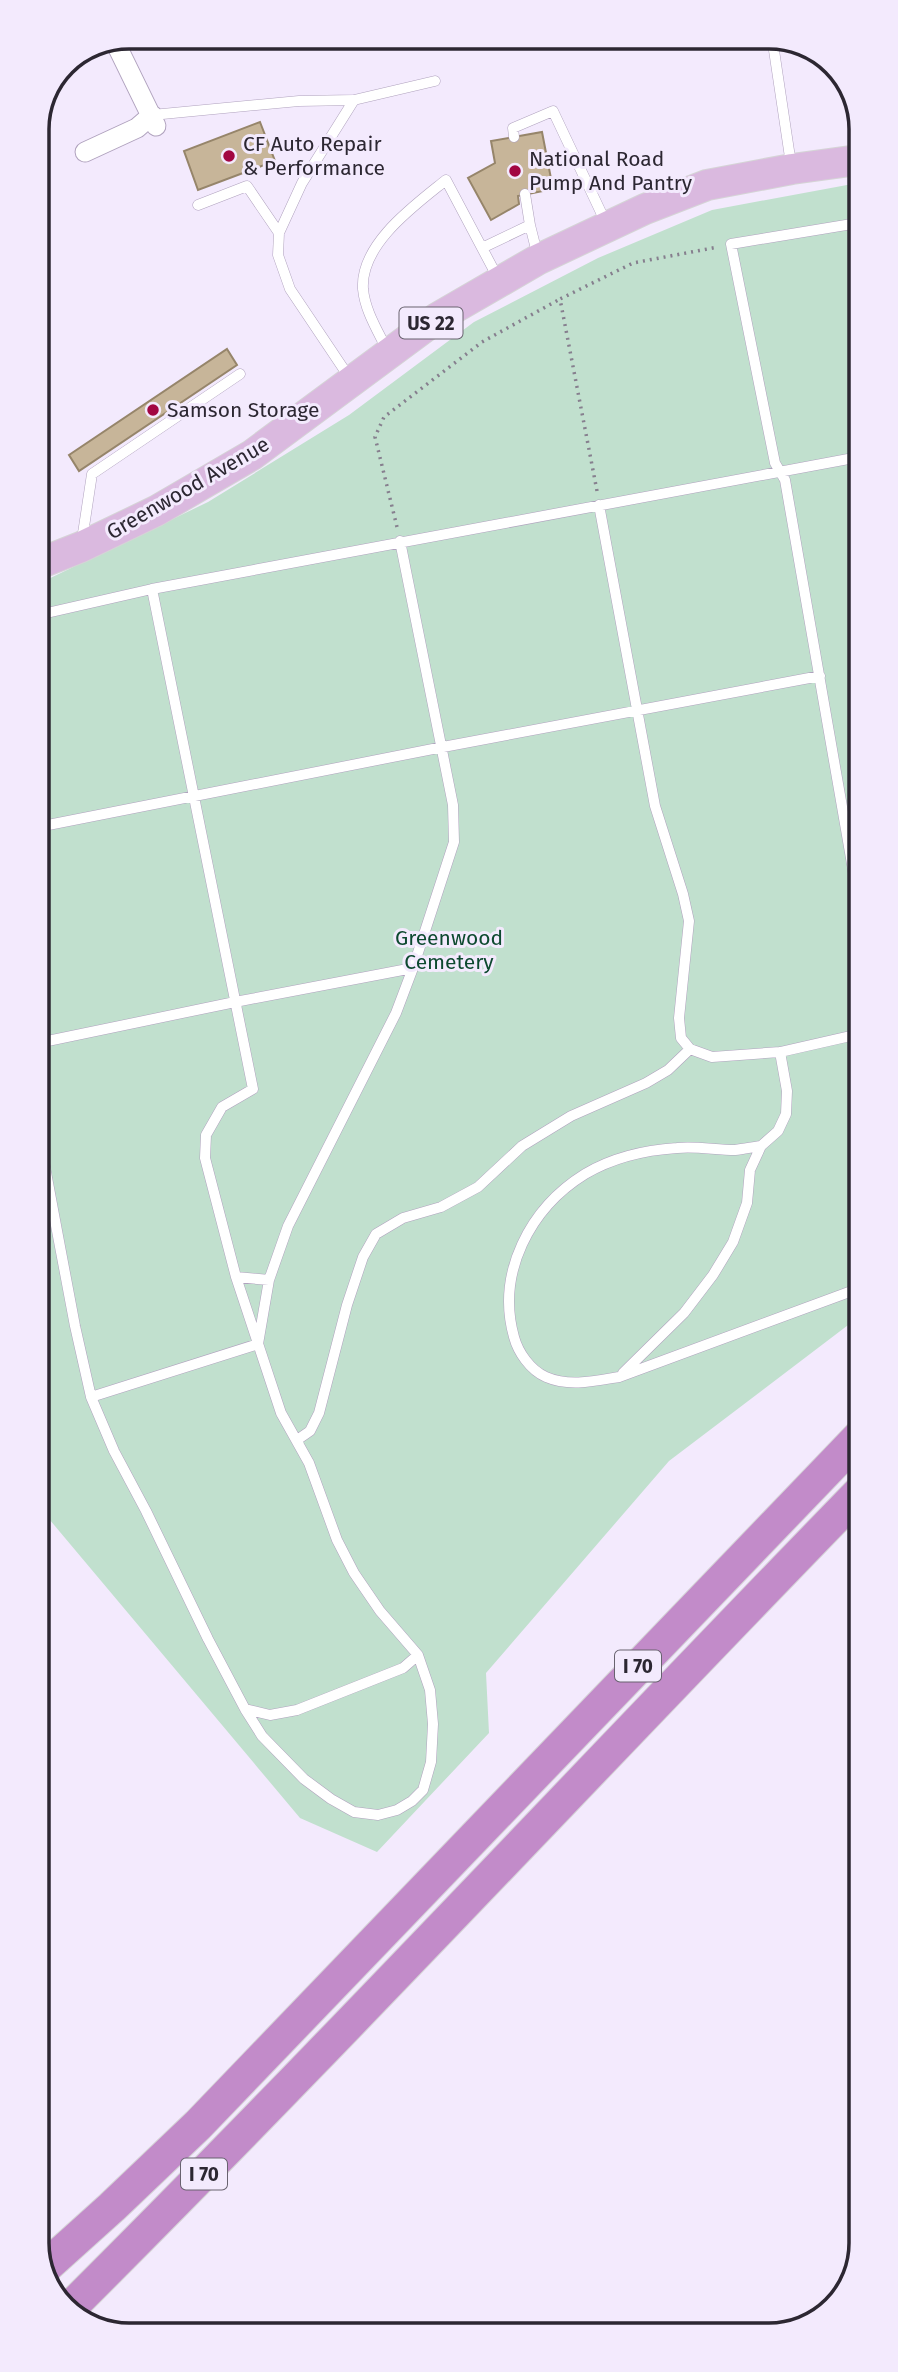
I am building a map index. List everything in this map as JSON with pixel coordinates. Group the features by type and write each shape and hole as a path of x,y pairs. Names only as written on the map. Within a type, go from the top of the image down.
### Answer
{"highway":[{"name":"I 70","path":"52,2261 198,2125 849,1447"},
{"name":"I 70","path":"76,2302 215,2164 849,1503"}],"main road":[{"name":"Greenwood Avenue","path":"49,560 156,511 252,455 437,318 538,259 645,209 707,185 849,161"}],"street":[{"path":"85,152 154,120 119,50"}],"lane":[{"path":"774,49 792,169"},
{"path":"154,120 299,101 354,100 435,81"},
{"path":"352,382 290,289 278,255 279,233 302,183 354,100"},
{"path":"514,137 513,128 553,111 607,226"},
{"path":"389,354 370,315 363,290 365,271 377,246 400,217 446,180 499,281"},
{"path":"198,205 247,186 279,233"},
{"path":"525,194 538,259"},
{"path":"849,224 731,244 775,463 785,480 849,838"},
{"path":"482,248 530,225"},
{"path":"81,547 92,474 240,373"},
{"path":"49,612 152,589 400,541 849,459"},
{"path":"599,505 655,806 689,921 679,1018 681,1038 690,1049 712,1057 780,1052 849,1036"},
{"path":"258,1344 269,1280 288,1226 396,1013 454,842 453,805 443,747 400,541"},
{"path":"49,1188 91,1397 114,1451 245,1709 262,1736 284,1760 303,1779 331,1800 354,1812 378,1815 397,1810 423,1790 431,1762 433,1724 430,1689 418,1655 380,1611 354,1573 337,1540 309,1463 281,1413 236,1277 205,1158 206,1135 222,1107 253,1089 152,589"},
{"path":"49,825 820,676"},
{"path":"49,1041 413,968"},
{"path":"297,1440 310,1431 319,1413 347,1305 363,1257 376,1234 403,1218 441,1207 478,1187 522,1146 571,1116 646,1083 668,1070 690,1049"},
{"path":"619,1377 684,1312 713,1275 733,1242 747,1203 750,1170 761,1146 778,1130 786,1114 787,1091 780,1052"},
{"path":"761,1146 735,1150 677,1147 610,1162 584,1174 538,1217 524,1239 513,1266 507,1292 509,1320 516,1346 526,1362 544,1376 563,1382 590,1382 619,1377 849,1292"},
{"path":"236,1277 269,1280"},
{"path":"91,1397 258,1344"},
{"path":"245,1709 270,1715 297,1710 402,1668 418,1655"}],"path":[{"path":"400,541 375,437 384,418 482,342 560,299 633,263 731,244"},
{"path":"560,299 599,505"}],"green space":[{"name":"Greenwood Cemetery","path":"849,185 849,1324 669,1461 486,1673 489,1733 377,1852 300,1818 49,1519 49,579 208,502 349,415 474,322 598,258 712,210"}],"building":[{"name":"CF Auto Repair & Performance","path":"260,122 275,161 198,190 184,151"},
{"name":"National Road Pump And Pantry","path":"542,132 553,189 518,196 519,204 491,220 468,178 495,163 491,141"},
{"name":"Samson Storage","path":"227,349 237,365 79,471 69,455"}],"place":[{"name":"CF Auto Repair & Performance","path":"229,156"},
{"name":"National Road Pump And Pantry","path":"515,171"},
{"name":"Samson Storage","path":"153,410"}]}
